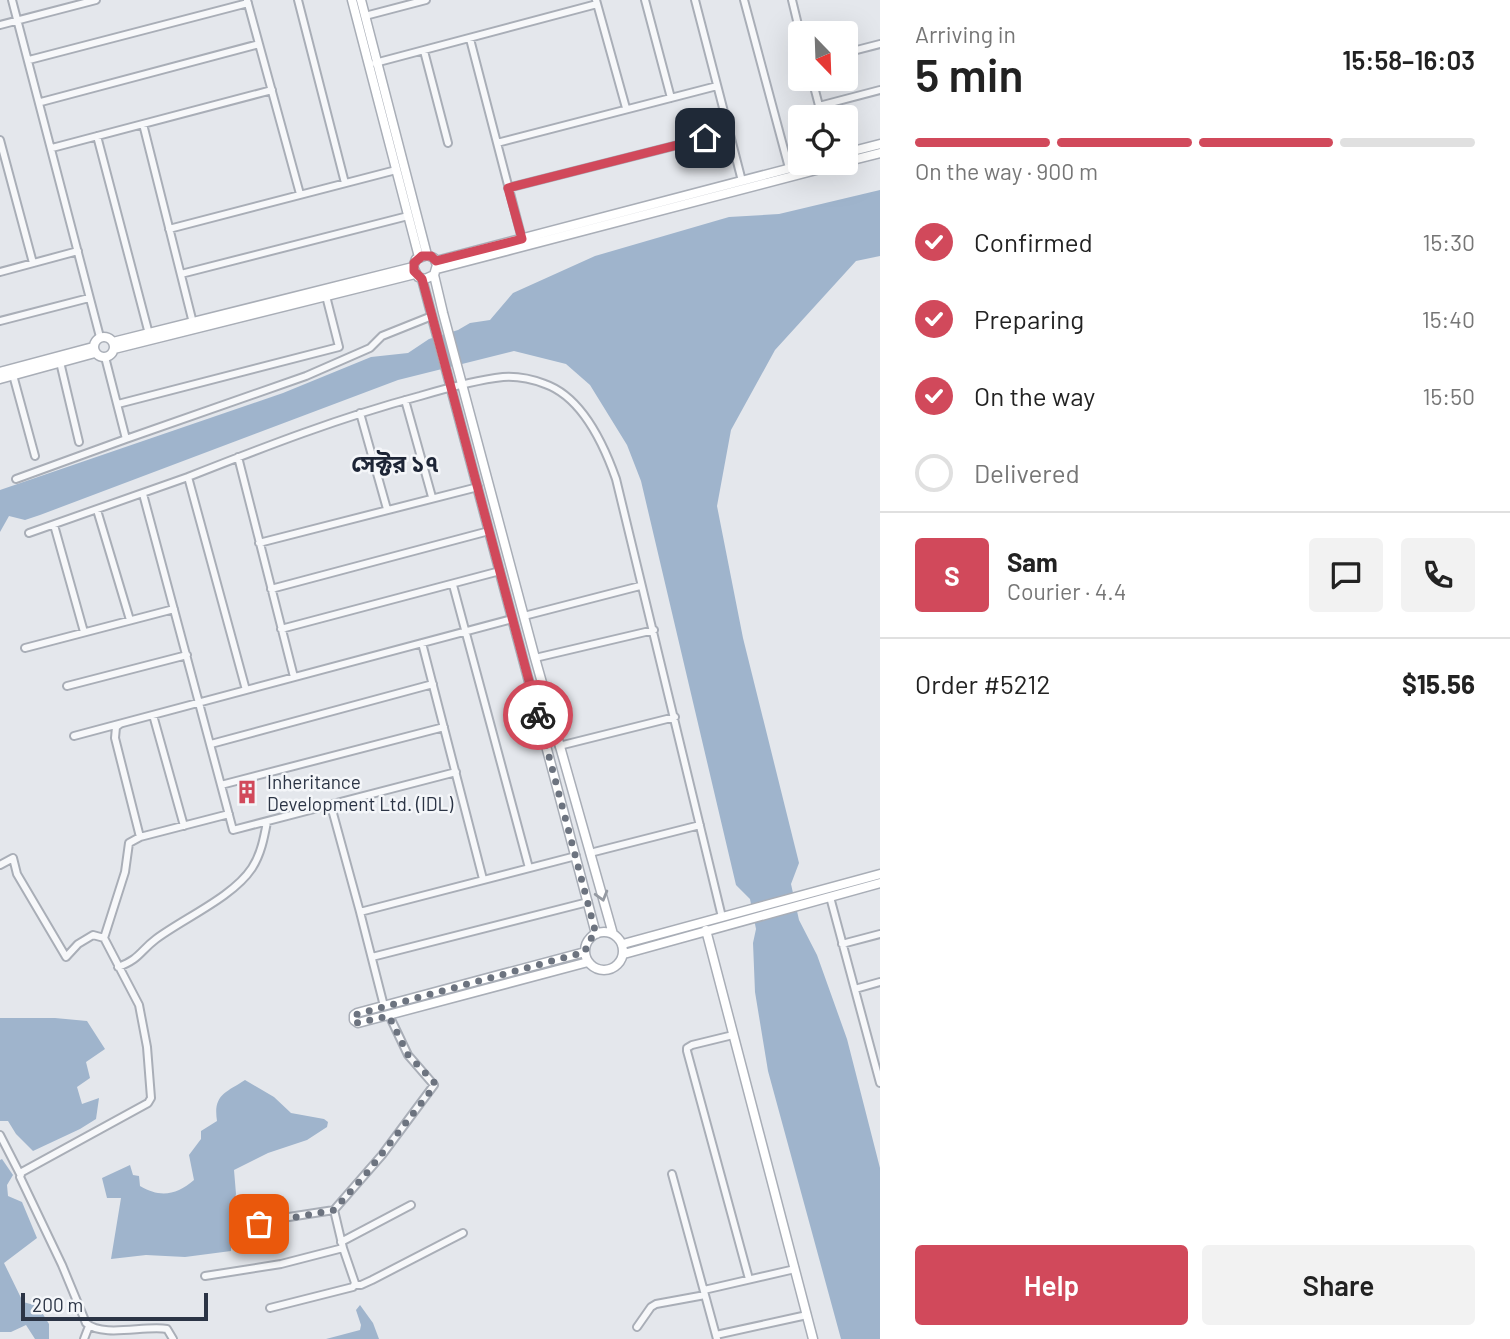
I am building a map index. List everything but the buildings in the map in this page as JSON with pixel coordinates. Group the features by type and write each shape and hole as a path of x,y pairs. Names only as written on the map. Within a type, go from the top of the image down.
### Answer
{"street":[{"path":"12,0 41,102 100,337"},
{"path":"63,0 65,8"},
{"path":"0,25 96,0"},
{"path":"298,0 345,183"},
{"path":"352,0 373,64 423,256 417,273 451,386 596,934"},
{"path":"361,0 396,170 408,215 423,256 436,268 443,313 559,746 613,934 623,944 624,954 618,965 607,970 595,968 588,962 585,952 588,941 596,934 613,934"},
{"path":"365,16 426,0"},
{"path":"645,0 671,97"},
{"path":"695,0 742,181"},
{"path":"744,0 788,164"},
{"path":"792,0 797,21"},
{"path":"29,60 247,1 300,194"},
{"path":"373,64 596,2 626,108"},
{"path":"470,39 522,239"},
{"path":"41,102 259,44"},
{"path":"858,50 880,44"},
{"path":"424,51 448,143"},
{"path":"498,143 717,86"},
{"path":"52,148 272,90"},
{"path":"823,105 880,90"},
{"path":"143,124 193,323"},
{"path":"508,188 729,132"},
{"path":"97,136 149,334"},
{"path":"0,140 33,263"},
{"path":"858,150 880,144"},
{"path":"858,158 880,153"},
{"path":"436,268 522,239 788,168"},
{"path":"169,229 396,170"},
{"path":"113,346 326,296 794,175"},
{"path":"181,274 408,215"},
{"path":"0,272 78,251"},
{"path":"113,346 193,323 417,273"},
{"path":"118,404 340,347 326,296"},
{"path":"0,321 89,298"},
{"path":"16,479 306,376 370,348 383,336 432,316"},
{"path":"94,350 95,341 100,337 106,337 113,346"},
{"path":"105,357 110,354 113,346"},
{"path":"0,372 94,350 105,357 126,439"},
{"path":"0,379 94,350"},
{"path":"60,362 79,442"},
{"path":"13,375 35,456"},
{"path":"29,533 143,494 360,413 451,386 504,377 523,378 553,387 571,400 593,430 612,468 640,586 654,630 722,917"},
{"path":"405,400 432,497"},
{"path":"360,413 387,509"},
{"path":"237,457 294,677"},
{"path":"188,477 246,690"},
{"path":"259,543 478,487"},
{"path":"143,494 233,830 456,772"},
{"path":"97,510 130,620"},
{"path":"54,525 84,632"},
{"path":"271,589 489,531"},
{"path":"281,629 500,571"},
{"path":"453,585 529,868"},
{"path":"524,616 640,586"},
{"path":"25,648 174,609"},
{"path":"74,736 512,619"},
{"path":"535,658 654,630"},
{"path":"422,643 484,879"},
{"path":"67,686 187,654"},
{"path":"211,744 433,684"},
{"path":"153,715 184,826"},
{"path":"559,746 675,717"},
{"path":"120,724 116,727 115,738 140,837"},
{"path":"221,785 444,727"},
{"path":"331,806 384,1006"},
{"path":"20,1174 150,1101 148,1047 140,1011 104,938 125,872 129,843 140,837 229,814"},
{"path":"118,967 134,961 155,940 211,903 251,869 262,849 267,822"},
{"path":"590,853 700,825"},
{"path":"360,912 576,856"},
{"path":"0,865 13,858 17,874 65,957 93,935 104,938"},
{"path":"624,954 880,874"},
{"path":"815,896 830,897 880,883"},
{"path":"830,897 880,1083"},
{"path":"372,957 588,902"},
{"path":"623,944 722,917 733,919"},
{"path":"706,930 813,1339"},
{"path":"842,944 880,934"},
{"path":"585,952 357,1013 354,1020 358,1023 389,1016 588,962"},
{"path":"855,989 880,982"},
{"path":"241,1228 276,1219 334,1210 382,1155 434,1085 408,1055 389,1016"},
{"path":"733,1035 692,1045 687,1051 749,1279"},
{"path":"0,1135 89,1326 84,1339"},
{"path":"672,1174 716,1337 807,1315"},
{"path":"205,1276 281,1264 342,1245 411,1205"},
{"path":"334,1210 355,1285"},
{"path":"270,1308 361,1285 463,1233"},
{"path":"637,1327 656,1304 795,1269"},
{"path":"89,1326 107,1329 167,1329 173,1339"}],"water":[{"path":"880,190 880,256 856,261 775,350 731,430 717,506 743,638 799,863 791,884 799,920 817,955 847,1039 880,1168 880,1339 841,1339 768,1071 755,992 753,943 756,929 750,899 736,885 641,481 627,445 590,385 566,364 514,351 398,380 25,520 9,516 0,532 0,490 283,393 371,357 408,353 429,339 458,330 470,323 490,320 513,293 595,256 729,217 779,214"},
{"path":"0,1018 87,1021 105,1049 86,1062 90,1078 77,1087 82,1104 99,1098 96,1119 33,1151 16,1134 8,1121 0,1121"},
{"path":"245,1080 274,1097 291,1113 324,1119 328,1122 327,1127 307,1140 268,1153 234,1170 236,1194 232,1212 231,1251 185,1257 146,1255 111,1259 121,1198 107,1198 102,1178 130,1165 133,1175 139,1176 140,1186 147,1190 168,1193 188,1185 194,1180 189,1155 201,1139 201,1131 217,1121 217,1105 222,1096"},
{"path":"2,1159 13,1175 7,1185 8,1196 22,1202 37,1238 4,1263 23,1302 38,1306 49,1324 49,1339 35,1339 26,1325 11,1332 0,1332"},
{"path":"360,1305 373,1323 379,1339 326,1339 360,1330 356,1310"}],"way so far":[{"path":"259,1224 334,1210 350,1194 433,1088 434,1082 408,1055 389,1016 356,1023 354,1015 585,952 588,941 596,934 538,715"}],"place":[{"name":"Inheritance Development Ltd. (IDL)","path":"247,792"}],"district":[{"name":"সেক্টর ১৭","path":"395,463"}],"route":[{"path":"538,715 422,279 415,274 414,263 422,256 431,256 436,261 522,239 508,188 705,138"}]}
